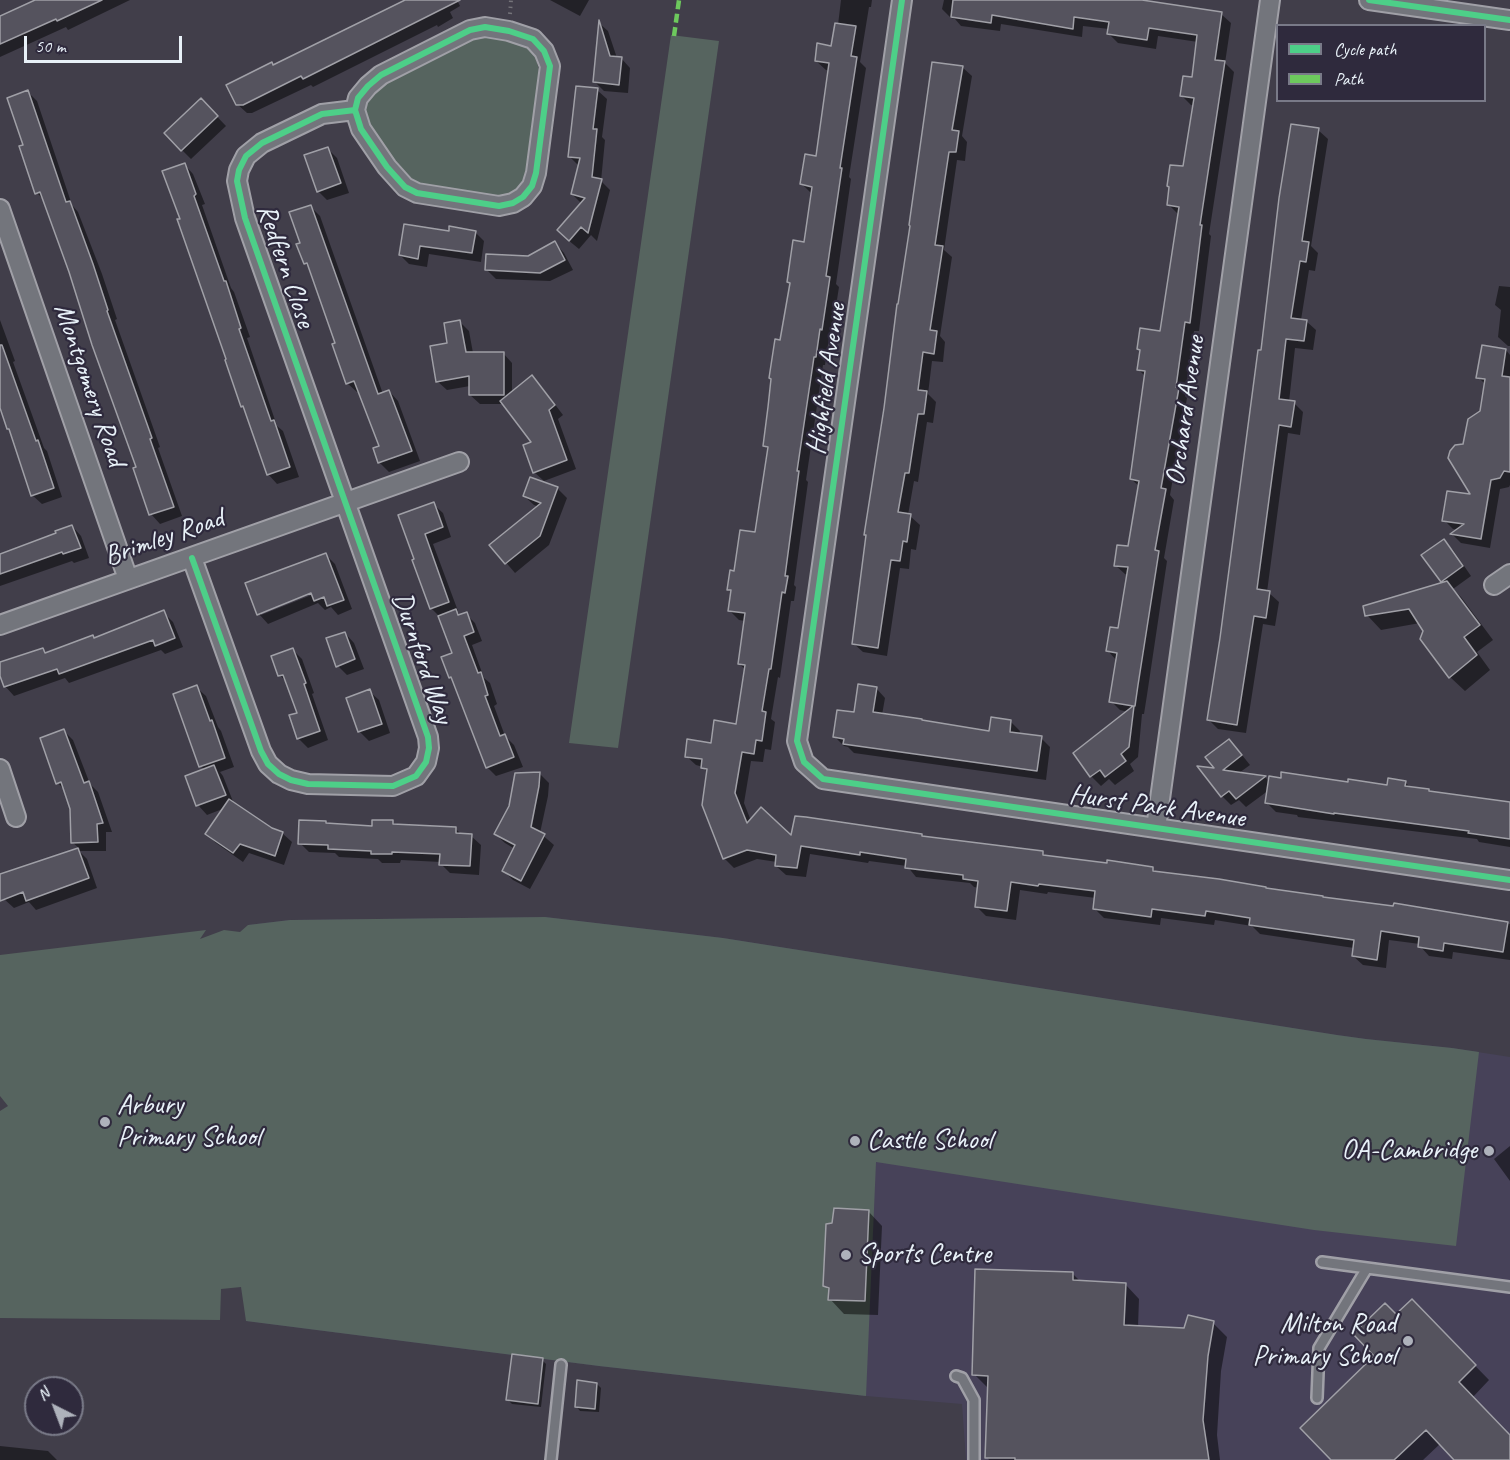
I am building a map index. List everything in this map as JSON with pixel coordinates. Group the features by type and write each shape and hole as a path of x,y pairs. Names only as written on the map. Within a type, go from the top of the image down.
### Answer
{"street":[{"name":"Highfield Avenue","path":"804,762 796,741 902,0"},
{"name":"Orchard Avenue","path":"1156,828 1270,0"},
{"path":"1369,0 1510,20"},
{"path":"485,27 509,31 533,39 544,51 550,66 536,173 532,186 513,203 499,206 417,193 405,187 387,167 361,129 355,110 358,98 381,75 470,30 485,27"},
{"name":"Redfern Close","path":"346,503 245,218 237,182 239,170 246,156 262,143 322,114 355,110"},
{"name":"Montgomery Road","path":"0,209 128,579"},
{"name":"Brimley Road","path":"0,625 459,462"},
{"name":"Durnford Way","path":"192,558 261,751 268,764 279,774 291,780 308,784 393,786 416,776 426,762 429,748 428,737 346,503"},
{"path":"1494,585 1510,574"},
{"name":"Hurst Park Avenue","path":"804,762 824,779 1510,880"},
{"path":"0,769 16,817"}],"lane":[{"path":"1322,1262 1510,1287"},
{"path":"1317,1398 1319,1348 1367,1268"},
{"path":"551,1460 561,1365"},
{"path":"956,1376 962,1378 974,1400 974,1460"}],"shaded area":[{"path":"671,35 719,41 618,748 569,743"},
{"path":"477,36 517,40 535,55 539,70 529,177 516,192 492,198 419,187 404,179 364,118 365,108 375,88"},
{"name":"Castle School","path":"545,917 723,938 1337,1035 1510,1057 1510,1460 966,1460 962,1404 866,1396 599,1366 246,1321 248,925 290,920"},
{"name":"Castle School","path":"545,917 723,938 1337,1035 1479,1052 1456,1246 1314,1230 876,1162 866,1396 599,1366 246,1321 241,1287 221,1289 220,1320 0,1318 0,1111 8,1106 0,1096 0,955 206,930 200,939 224,930 240,932 248,925 290,920"}],"building":[{"path":"35,0 102,0 0,44 0,16"},
{"path":"405,0 460,0 303,79 301,76 243,105 236,105 226,85 272,62 273,65"},
{"path":"953,0 1142,0 1222,12 1215,60 1225,61 1200,225 1202,225 1190,323 1185,322 1176,387 1179,388 1161,488 1166,489 1155,550 1159,551 1129,747 1121,754 1126,761 1105,777 1100,770 1090,777 1073,753 1133,706 1109,702 1117,653 1106,651 1110,627 1118,628 1128,567 1114,566 1117,545 1128,546 1139,481 1130,479 1145,371 1137,370 1140,350 1137,349 1140,328 1160,331 1179,207 1167,205 1169,187 1167,186 1170,165 1183,166 1194,98 1180,96 1183,76 1192,77 1197,35 1149,28 1147,40 1107,34 1109,22 1074,17 1073,29 992,15 991,23 951,17"},
{"path":"599,20 610,56 622,57 619,85 593,82"},
{"path":"835,23 856,26 851,56 857,57 826,276 830,277 822,330 820,329 816,357 814,357 797,471 799,471 785,576 788,576 785,593 782,592 771,669 769,669 762,711 766,712 762,741 756,740 754,754 742,752 735,793 747,823 761,807 791,835 795,816 806,817 922,834 922,836 1043,851 1043,855 1107,863 1107,860 1153,867 1153,871 1219,879 1323,897 1393,906 1394,903 1508,922 1503,952 1444,943 1443,951 1418,947 1419,937 1381,931 1377,960 1352,956 1354,940 1249,925 1250,918 1206,911 1205,916 1152,909 1151,917 1093,909 1095,891 1039,884 1038,886 1011,882 1007,911 975,907 978,881 963,879 963,875 905,868 906,859 860,852 860,855 801,846 797,868 775,866 776,855 747,850 723,859 702,805 707,769 701,768 702,759 685,757 687,739 711,743 714,720 736,724 745,665 738,664 745,613 728,611 731,590 727,590 730,570 734,571 740,530 755,532 768,447 763,446 775,339 780,340 790,283 787,282 793,240 804,242 812,187 800,184 805,154 816,156 829,63 815,61 817,43 831,46"},
{"path":"932,62 963,66 952,130 959,131 956,152 949,152 935,245 943,246 930,330 937,331 934,354 923,352 918,390 927,391 924,414 918,414 909,473 905,473 898,512 911,514 907,542 903,541 900,561 891,560 878,648 852,644 866,535 864,535"},
{"path":"576,86 598,88 593,129 597,129 592,177 602,179 588,233 581,227 569,241 557,230 585,198 571,194 580,158 568,157"},
{"path":"28,90 66,202 70,201 93,264 174,507 149,515 133,468 136,467 92,345 69,272 40,192 35,194 19,146 23,145 7,98"},
{"path":"201,98 218,116 181,151 164,133"},
{"path":"1291,124 1319,128 1302,241 1309,242 1306,262 1300,261 1291,318 1307,320 1304,341 1286,339 1279,399 1295,401 1291,427 1279,425 1257,589 1270,591 1266,618 1254,616 1237,725 1207,720 1258,350 1261,350 1279,198"},
{"path":"328,147 341,183 317,192 304,155"},
{"path":"185,163 196,194 194,196 224,281 226,281 241,328 239,329 271,421 274,420 290,467 267,475 243,406 241,407 177,219 180,219 162,171"},
{"path":"311,205 378,394 389,390 412,451 378,463 373,448 379,446 354,381 346,384 332,344 335,343 307,263 304,264 296,244 300,243 289,212"},
{"path":"404,224 449,231 449,226 476,231 472,253 420,246 418,259 399,255"},
{"path":"555,241 565,260 540,273 485,270 486,254 528,256"},
{"path":"460,320 466,352 504,352 504,395 469,395 469,376 436,382 430,346 447,343 444,323"},
{"path":"0,345 2,345 36,441 38,440 54,488 31,496 0,408"},
{"path":"1482,345 1506,349 1502,376 1510,377 1510,472 1504,471 1500,478 1491,480 1481,539 1450,534 1464,524 1442,521 1447,491 1470,494 1448,458 1455,445 1463,444 1468,419 1480,411 1485,379 1476,378"},
{"path":"532,375 555,405 549,410 567,460 533,473 523,445 531,442 500,401"},
{"path":"530,477 558,487 540,536 505,564 489,545 541,503 523,496"},
{"path":"434,502 443,527 425,534 449,602 430,609 398,515"},
{"path":"72,525 81,548 63,554 62,552 0,574 0,554"},
{"path":"1444,539 1463,566 1441,582 1421,555"},
{"path":"326,553 344,600 327,606 324,597 314,601 311,593 257,615 245,583"},
{"path":"1447,581 1480,625 1464,637 1477,655 1449,678 1420,639 1423,631 1409,609 1365,616 1363,606"},
{"path":"456,609 458,615 467,612 474,632 464,636 478,673 481,672 488,695 485,696 500,736 505,734 514,757 486,768 441,657 452,653 438,616"},
{"path":"164,610 175,638 155,646 153,640 59,674 57,669 4,687 0,676 0,662 43,648 45,653 93,635 94,638"},
{"path":"345,632 355,659 336,667 326,638"},
{"path":"293,648 320,731 297,739 289,715 297,713 283,675 278,676 271,656"},
{"path":"858,684 877,687 873,712 989,731 991,717 1011,720 1010,732 1042,736 1037,771 843,744 844,739 833,737 837,710 854,712"},
{"path":"197,685 225,758 199,767 173,694"},
{"path":"370,689 382,724 358,732 346,698"},
{"path":"64,729 84,783 89,781 103,823 97,824 98,842 71,843 70,809 61,782 56,784 40,738"},
{"path":"1229,739 1242,755 1223,770 1266,776 1236,799 1229,791 1221,797 1197,766 1214,768 1205,757"},
{"path":"214,765 226,795 196,806 185,776"},
{"path":"540,772 531,827 545,834 521,881 502,871 515,845 494,834 509,806 515,773"},
{"path":"1281,772 1387,785 1388,778 1406,781 1405,786 1429,789 1429,791 1510,802 1510,839 1468,833 1469,831 1265,803 1269,776 1281,778"},
{"path":"229,799 272,828 283,832 275,856 240,844 233,853 205,834"},
{"path":"299,820 372,826 372,820 393,820 393,824 456,827 456,833 472,834 470,866 439,865 440,854 392,852 392,854 371,854 371,851 328,849 328,845 298,844"},
{"path":"78,848 89,878 26,901 23,892 0,901 0,874"},
{"name":"Sports Centre","path":"834,1208 869,1210 865,1301 828,1300 829,1288 823,1286 826,1224 832,1223"},
{"path":"975,1269 1073,1272 1073,1280 1126,1283 1124,1325 1184,1328 1188,1315 1214,1321 1208,1356 1203,1420 1209,1460 985,1458 988,1376 972,1375"},
{"path":"1412,1299 1476,1365 1459,1382 1510,1435 1510,1460 1454,1460 1426,1430 1394,1460 1331,1460 1300,1428 1374,1356 1353,1334 1385,1303 1396,1314"},
{"path":"512,1354 543,1358 538,1404 506,1400"},
{"path":"577,1380 597,1383 595,1409 575,1407"}],"marked path":[{"path":"674,36 679,0"}],"cycle path":[{"path":"902,0 797,741 804,762 823,779 1510,880"},
{"path":"1369,0 1510,20"},
{"path":"192,558 261,751 268,764 279,774 308,784 393,786 416,776 426,762 429,748 428,737 245,218 237,181 239,170 246,156 262,143 322,114 355,110 358,98 381,75 470,30 485,27 509,31 533,39 544,51 550,66 536,173 532,186 523,197 513,203 499,206 417,193 405,187 387,167 361,129 355,110"}],"place":[{"name":"Arbury Primary School","path":"105,1122"},
{"name":"Castle School","path":"855,1141"},
{"name":"OA-Cambridge","path":"1489,1151"},
{"name":"Sports Centre","path":"846,1255"},
{"name":"Milton Road Primary School","path":"1408,1341"}]}
